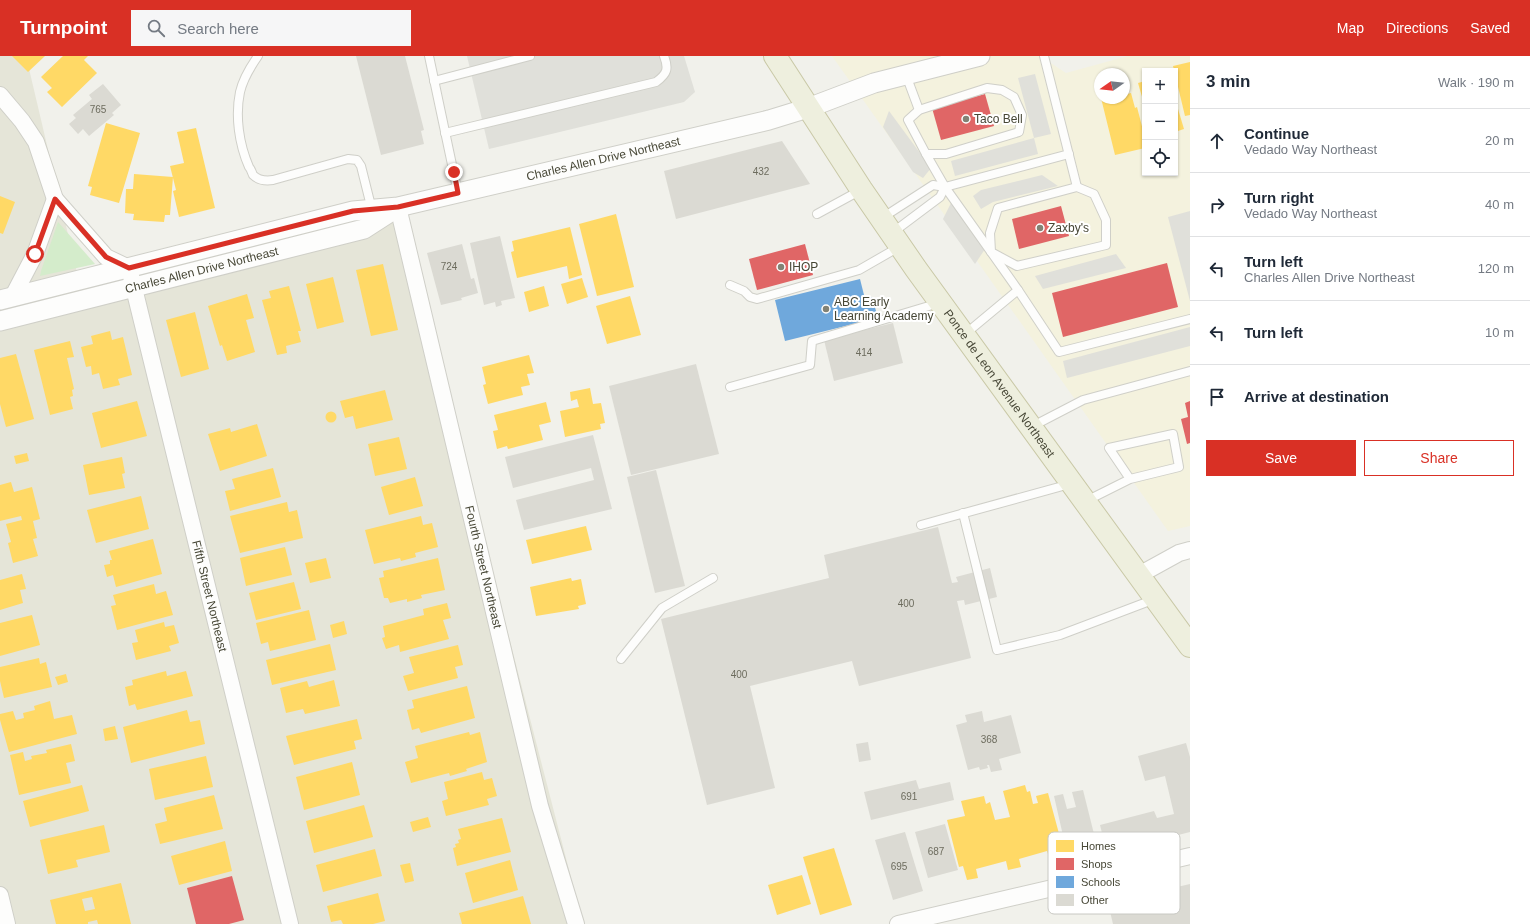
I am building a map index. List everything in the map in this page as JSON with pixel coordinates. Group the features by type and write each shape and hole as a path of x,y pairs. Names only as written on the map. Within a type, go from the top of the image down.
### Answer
{"highway":[{"name":"Ponce de Leon Avenue Northeast","path":"775,56 891,233 1190,646"}],"street":[{"name":"Charles Allen Drive Northeast","path":"6,299 353,211 398,207 769,120 808,108 874,83 980,56"},
{"path":"0,95 22,121 36,142 55,199 106,257 129,268"},
{"path":"6,299 35,254 55,199"},
{"name":"Charles Allen Drive Northeast","path":"0,320 364,229 398,207"},
{"name":"Fourth Street Northeast","path":"398,207 540,806 576,924"},
{"name":"Fifth Street Northeast","path":"129,268 290,924"},
{"path":"1139,575 1179,553 1190,550"},
{"path":"1180,858 1190,856"},
{"path":"898,924 1048,889"},
{"path":"0,895 7,924"}],"lane":[{"path":"258,56 250,67 240,91 238,117 240,138 246,160 254,175 263,181 273,180 348,159 357,160 361,166 372,210"},
{"path":"429,56 444,133 458,193"},
{"path":"434,82 530,56"},
{"path":"444,133 656,82 665,76 667,67 664,56"},
{"path":"1044,56 1077,187"},
{"path":"906,75 919,110"},
{"path":"926,154 946,154 1019,132 1022,115 1014,97 1002,90 987,88 919,110 908,120 926,154 945,187 1018,290 1059,352 1190,319"},
{"path":"730,285 744,291 750,297 758,299 859,270 933,185 945,187 1069,154"},
{"path":"891,233 940,197 945,187"},
{"path":"1077,187 1094,194 1106,220 1106,245 1017,266 991,252 990,233 998,208 1077,187"},
{"path":"818,214 861,189"},
{"path":"964,335 1018,290"},
{"path":"730,387 810,365 812,341 940,302"},
{"path":"1031,427 1083,400 1190,371"},
{"path":"1085,501 1130,480 1180,467 1173,434 1109,448 1130,480"},
{"path":"921,525 1072,483"},
{"path":"963,513 997,650 1060,635 1156,598"},
{"path":"621,659 662,608 713,578"}],"shaded area":[{"path":"0,56 26,56 79,281 398,207 583,924 0,924"},
{"path":"467,56 684,56 695,92 684,102 489,149"},
{"path":"832,56 1040,56 1066,73 1128,56 1190,56 1190,526 1168,531"},
{"path":"1035,74 1051,134 1034,138 1018,78"},
{"path":"889,111 931,168 923,178 913,172 883,127"},
{"path":"1034,138 1038,154 955,176 951,161"},
{"path":"1042,175 1058,186 993,202 981,209 973,196 981,190"},
{"path":"951,203 985,249 975,264 943,219"},
{"path":"1190,211 1190,301 1168,217"},
{"path":"1116,254 1126,268 1043,289 1035,276"},
{"path":"1190,327 1190,346 1067,378 1063,361"}],"green space":[{"path":"58,222 95,264 40,276 41,271"}],"building: Homes":[{"path":"12,56 45,56 28,72"},
{"path":"63,56 88,56 84,60 97,73 62,107 47,92 52,88 41,77"},
{"path":"1190,62 1190,115 1185,116 1178,87 1178,68 1173,68 1173,66"},
{"path":"1142,82 1142,97 1138,83"},
{"path":"1130,93 1135,108 1137,107 1142,126 1142,149 1115,155 1102,104 1130,104"},
{"path":"1178,109 1184,129 1178,131"},
{"path":"106,123 140,133 119,203 90,195 92,187 88,186"},
{"path":"196,128 215,208 179,217 173,191 176,190 170,166 184,163 177,132"},
{"path":"134,174 173,177 170,215 165,215 164,222 133,220 134,214 125,213 126,189 133,189"},
{"path":"0,196 15,202 3,234 0,233"},
{"path":"616,214 634,287 597,296 579,224"},
{"path":"570,227 582,275 569,279 567,266 517,278 511,252 514,251 512,241"},
{"path":"383,264 398,330 371,336 356,270"},
{"path":"333,277 344,322 317,329 306,284"},
{"path":"582,278 588,297 567,304 561,284"},
{"path":"289,286 301,331 298,331 301,342 286,346 287,353 277,355 262,300 271,298 269,291"},
{"path":"544,286 549,306 529,312 524,292"},
{"path":"247,294 254,318 246,320 255,352 227,361 222,345 220,346 208,306"},
{"path":"630,296 641,335 607,344 596,306"},
{"path":"195,312 209,369 181,377 166,320"},
{"path":"110,331 112,340 123,337 132,375 118,379 120,385 103,389 99,373 92,375 91,366 86,367 81,347 93,344 91,336"},
{"path":"70,341 74,357 67,358 74,389 72,390 73,396 70,397 73,409 50,415 34,350"},
{"path":"16,354 34,419 6,427 0,404 0,358"},
{"path":"529,355 534,373 527,374 530,385 521,387 523,395 488,404 483,385 486,384 482,367"},
{"path":"590,388 593,404 601,403 605,423 600,424 601,429 565,437 560,411 579,407 577,399 571,401 570,392"},
{"path":"385,390 393,420 356,429 353,416 345,418 340,401"},
{"path":"137,401 147,436 101,448 92,413"},
{"path":"546,402 551,422 539,425 543,440 508,449 507,446 497,449 493,431 498,430 494,415"},
{"path":"331,411 335,413 337,417 335,421 331,423 327,421 325,417 327,413"},
{"path":"257,424 267,456 220,471 208,434 230,428 231,432"},
{"path":"399,437 407,469 375,476 368,444"},
{"path":"27,453 29,461 16,464 14,456"},
{"path":"122,457 125,473 122,474 125,488 89,495 83,465"},
{"path":"273,468 281,497 230,511 225,491 235,489 232,479"},
{"path":"415,477 423,506 389,515 381,487"},
{"path":"11,482 14,492 32,487 40,519 33,521 37,538 33,539 38,556 13,563 8,543 11,542 6,524 22,520 21,516 0,521 0,485"},
{"path":"141,496 149,529 96,543 87,510"},
{"path":"287,502 289,512 297,510 303,538 240,553 230,516"},
{"path":"421,516 423,525 432,523 438,547 415,553 416,557 401,561 400,558 374,564 365,530"},
{"path":"586,526 592,550 532,564 526,540"},
{"path":"153,539 162,574 116,587 113,575 107,577 104,565 110,564 110,560 112,560 109,551"},
{"path":"285,547 292,575 246,586 240,558"},
{"path":"326,558 331,578 310,583 305,563"},
{"path":"438,558 445,590 421,595 422,598 407,602 407,599 390,603 388,598 384,598 379,578 384,577 383,571"},
{"path":"22,574 26,589 20,590 23,603 0,610 0,580"},
{"path":"571,578 572,581 581,579 586,604 578,606 579,609 536,616 530,587"},
{"path":"294,582 301,609 256,620 249,593"},
{"path":"154,584 156,594 166,591 173,615 117,630 111,606 116,605 113,595"},
{"path":"447,603 451,618 443,620 449,639 400,652 399,645 386,649 382,638 385,637 383,626 424,615 423,609"},
{"path":"309,610 316,640 270,651 268,642 261,644 256,623"},
{"path":"32,615 40,645 0,656 0,623"},
{"path":"344,621 347,634 333,638 330,625"},
{"path":"164,622 165,627 174,625 179,643 169,646 171,651 136,660 132,643 138,642 135,630"},
{"path":"330,644 336,670 272,685 266,660"},
{"path":"458,645 463,665 455,667 458,678 408,691 403,676 414,673 409,657"},
{"path":"39,658 40,664 46,662 52,687 4,698 0,681 0,667"},
{"path":"166,671 167,676 186,671 193,696 137,710 135,704 129,706 125,687 133,685 132,680"},
{"path":"66,674 68,682 58,685 55,677"},
{"path":"334,680 340,706 305,714 303,709 286,713 280,688 307,681 309,687"},
{"path":"467,686 475,718 421,733 419,728 412,730 407,710 414,708 412,700"},
{"path":"50,701 54,719 72,715 77,734 9,752 0,720 0,714 13,711 16,720 24,718 23,713 35,710 34,706"},
{"path":"187,710 190,722 200,720 205,744 131,763 123,727"},
{"path":"357,719 362,739 354,741 356,749 294,765 286,736"},
{"path":"115,726 118,739 105,741 103,729"},
{"path":"469,732 470,735 480,732 487,762 466,769 467,771 450,776 449,773 411,783 405,762 418,758 415,746"},
{"path":"71,744 75,761 66,763 71,783 19,795 10,755 23,752 25,761 32,759 31,756 47,753 46,750"},
{"path":"206,756 213,787 155,800 149,769"},
{"path":"352,762 360,795 304,810 296,777"},
{"path":"482,772 484,780 492,778 497,796 487,799 489,805 446,816 442,801 448,799 444,782"},
{"path":"82,785 89,811 30,827 23,801"},
{"path":"1025,785 1027,792 1030,791 1033,804 1038,803 1036,796 1048,793 1059,832 1048,832 1048,854 1047,851 1019,859 1021,867 1008,870 1006,861 976,869 978,878 967,880 963,866 959,867 947,820 965,816 961,801 984,796 986,804 990,802 995,820 1010,817 1003,791"},
{"path":"214,795 223,829 160,844 155,824 167,821 164,808"},
{"path":"364,805 373,837 314,853 306,821"},
{"path":"428,817 431,827 413,832 410,822"},
{"path":"502,818 511,852 457,866 453,848 456,847 455,844 459,843 458,840 461,839 458,829"},
{"path":"104,825 110,852 76,860 78,867 48,874 40,840"},
{"path":"225,841 232,871 179,885 171,856"},
{"path":"834,848 852,905 820,915 803,857"},
{"path":"375,849 382,876 323,892 316,865"},
{"path":"510,860 518,890 473,903 465,873"},
{"path":"410,863 414,881 405,883 400,865"},
{"path":"802,875 811,904 777,915 768,885"},
{"path":"121,883 131,924 98,924 97,920 88,922 88,924 56,924 50,900","holes":["92,897 95,909 85,911 82,899"]},
{"path":"378,893 385,921 373,924 343,924 341,920 331,922 327,906"},
{"path":"523,896 531,924 462,924 459,913"}],"building: Shops":[{"path":"985,94 994,126 941,140 932,108"},
{"path":"1061,206 1069,236 1019,249 1012,219"},
{"name":"IHOP","path":"805,244 813,275 757,290 749,259"},
{"path":"1167,263 1178,307 1063,337 1052,293"},
{"path":"1190,401 1190,443 1187,444 1181,419 1188,417 1185,403"},
{"path":"232,876 244,920 229,924 196,924 187,888"}],"building: Schools":[{"name":"ABC Early Learning Academy","path":"860,279 865,299 872,297 878,318 785,341 775,300"}],"building: Other":[{"path":"356,56 405,56 424,130 421,131 424,144 381,155"},
{"path":"103,84 121,105 112,113 114,115 89,136 83,129 78,134 69,124 76,118 73,115 92,99 89,95"},
{"path":"782,141 810,184 676,219 664,171"},
{"path":"500,236 515,298 501,301 502,305 496,307 495,302 484,305 470,243"},
{"path":"462,244 471,279 474,278 478,293 461,298 462,300 441,305 427,253"},
{"path":"893,323 903,363 834,381 824,340"},
{"path":"696,364 719,454 631,475 609,386"},
{"path":"593,435 612,509 524,530 516,500 594,480 591,468 513,488 505,457"},
{"path":"656,470 685,586 655,593 627,477"},
{"path":"938,527 952,583 958,582 956,577 990,568 997,597 965,605 964,600 957,601 971,658 859,686 852,661 750,686 775,788 707,805 661,619 829,578 824,555"},
{"path":"982,711 984,722 1011,715 1021,753 999,759 1002,770 991,772 989,765 987,765 988,768 980,770 979,767 968,770 956,725 967,722 965,715"},
{"path":"868,742 871,760 859,762 856,744"},
{"path":"1186,743 1190,757 1190,832 1180,835 1180,832 1102,832 1100,825 1154,811 1157,818 1174,814 1165,776 1145,781 1138,756"},
{"path":"916,780 919,789 950,782 954,800 871,820 864,792"},
{"path":"1083,790 1094,832 1062,832 1054,796 1063,794 1067,809 1076,807 1072,792"},
{"path":"945,824 958,870 928,878 915,832"},
{"path":"905,832 923,891 893,900 875,840"},
{"path":"1190,884 1190,924 1113,924 1111,914 1180,914 1180,886"}],"place":[{"name":"Taco Bell","path":"966,119"},
{"name":"Zaxby's","path":"1040,228"},
{"name":"IHOP","path":"781,267"},
{"name":"ABC Early Learning Academy","path":"826,309"}],"route":[{"path":"35,254 55,199 106,257 129,268 353,211 398,207 458,193 454,172"}]}
